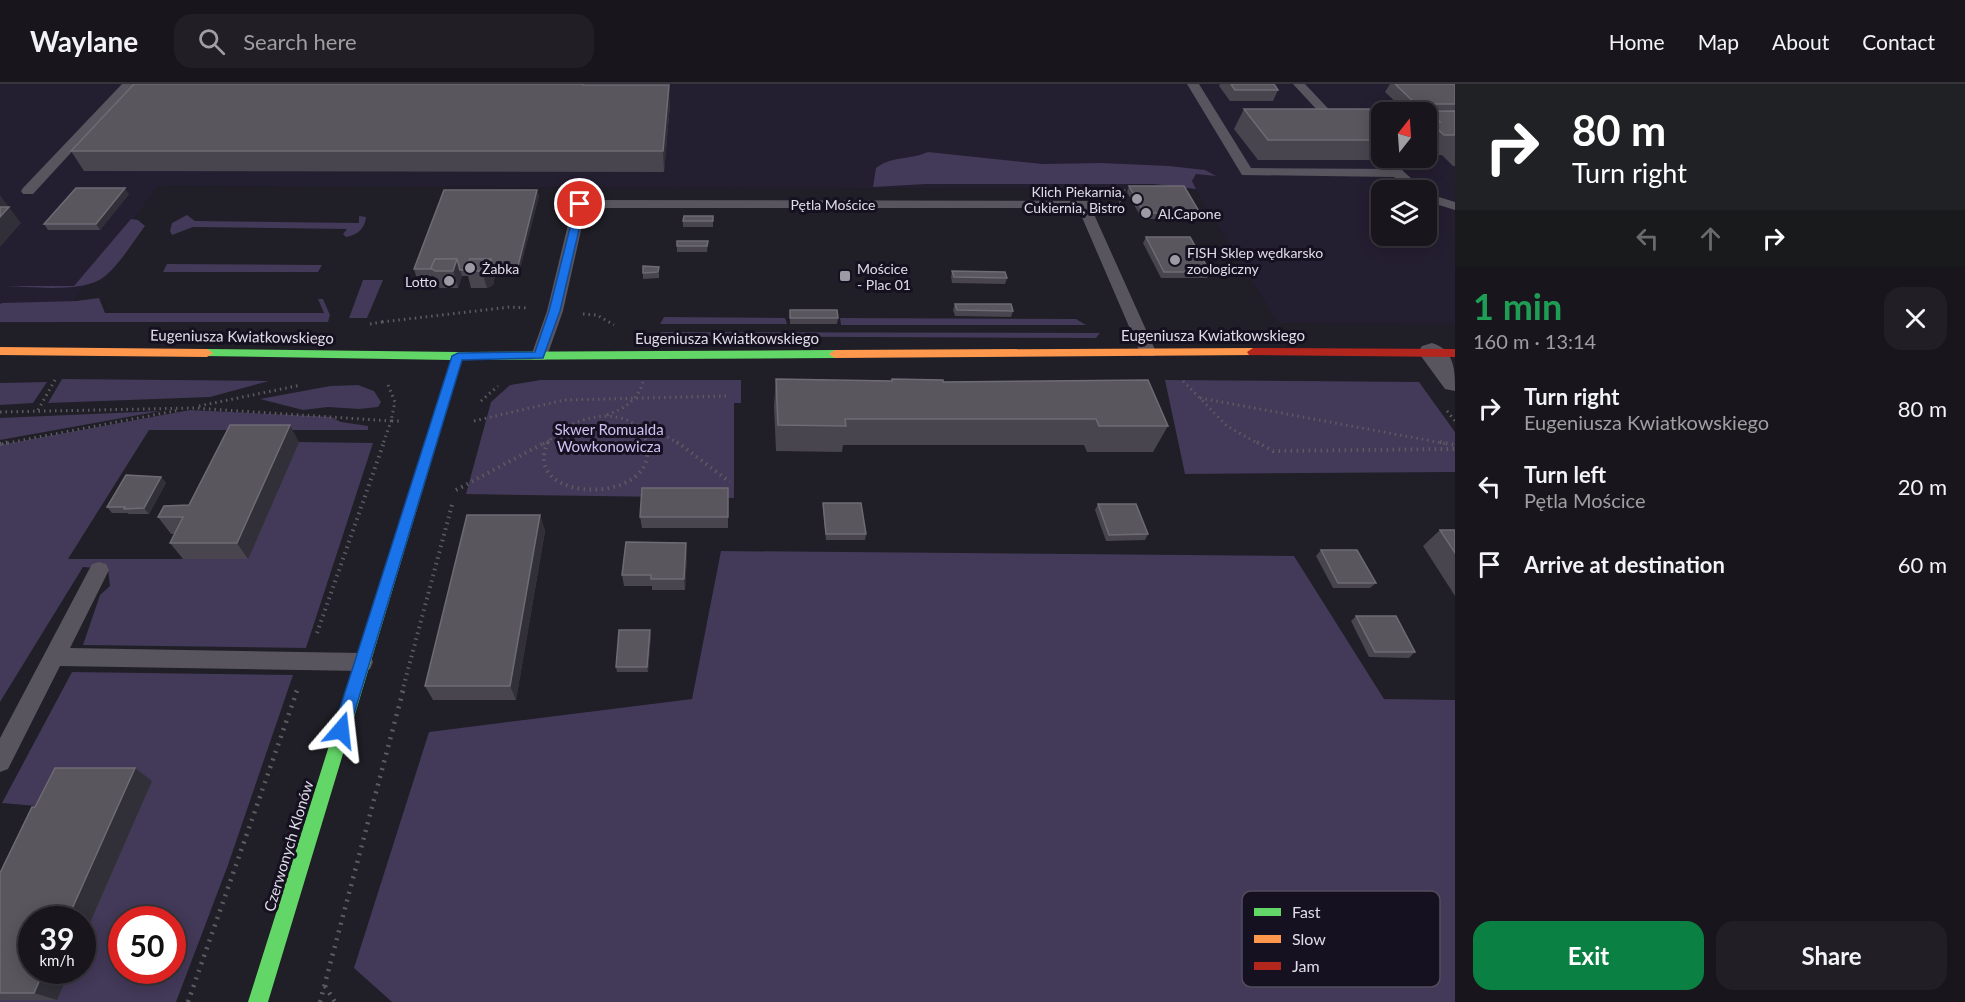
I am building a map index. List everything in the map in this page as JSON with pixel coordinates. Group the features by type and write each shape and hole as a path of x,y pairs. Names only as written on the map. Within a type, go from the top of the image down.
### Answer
{"main road":[{"name":"Eugeniusza Kwiatkowskiego","path":"0,351 458,356 1443,352"},
{"name":"Czerwonych Klonów","path":"258,1002 458,356"}],"street":[{"path":"1443,352 1455,382"}],"lane":[{"path":"28,190 128,84"},
{"path":"1193,84 1247,172 1397,173 1405,180"},
{"path":"1299,84 1335,122 1371,124"},
{"path":"1437,200 1455,206"},
{"name":"Pętla Mościce","path":"539,356 557,303 580,204 1083,204 1148,352"},
{"path":"0,762 99,570"},
{"path":"54,657 362,662"}],"path":[{"path":"1123,190 1134,190"},
{"path":"382,322 510,307"},
{"path":"606,416 623,409 639,397 645,376"},
{"path":"1178,376 1227,426 1273,451 1455,447"},
{"path":"38,410 57,377"},
{"path":"188,1002 391,421 396,404 394,394 388,385 379,379"},
{"path":"0,444 310,384"},
{"path":"474,421 551,402 639,397 726,396"},
{"path":"1200,398 1455,447"},
{"path":"0,412 194,408 410,421"},
{"path":"320,1002 456,490 550,440 571,422 588,417 606,416 623,418 664,434 730,482"},
{"path":"550,440 545,452 546,464 552,476 562,484 577,490 593,492 611,489 626,484 640,474 647,461 648,448 637,425"},
{"path":"325,986 335,1002"}],"shaded area":[{"path":"0,84 1455,84 1455,324 1278,323 1195,189 158,186 58,323 0,323"}],"green space":[{"path":"928,152 1042,164 1101,163 1169,166 1205,170 1216,176 1196,174 1192,181 1196,189 1154,184 926,184 873,187 876,168 882,164"},
{"path":"187,215 195,221 359,223 359,216 366,217 360,230 346,237 343,234 347,229 193,227 172,235 170,231 172,223"},
{"path":"131,219 138,220 145,226 126,253 104,277 82,286 39,288 0,286 74,286"},
{"path":"167,264 322,265 318,272 163,272"},
{"path":"363,280 383,280 367,318 349,318"},
{"path":"99,298 105,313 324,313 318,299 323,299 330,315 328,322 0,322 0,304 2,303 76,301"},
{"path":"664,317 785,318 787,324 660,324"},
{"path":"840,318 1076,319 1086,325 841,325"},
{"path":"661,332 1100,333 1096,338 658,336"},
{"path":"62,379 269,381 210,397 48,403"},
{"name":"Skwer Romualda Wowkonowicza","path":"541,380 741,380 741,403 734,403 734,498 466,494 491,402 510,385"},
{"path":"1165,380 1419,382 1455,432 1455,472 1185,474"},
{"path":"47,382 33,403 0,405 0,383"},
{"path":"358,385 374,391 381,402 378,407 359,409 328,407 303,410 260,399 330,386"},
{"path":"190,410 331,417 341,422 368,426 368,430 149,430 68,559 248,559 299,442 373,443 306,648 83,645 100,595 110,586 108,569 83,567 0,702 0,445"},
{"path":"161,411 0,440 0,418"},
{"path":"721,551 1294,556 1384,699 1455,700 1455,1002 392,1002 354,968 429,732 692,699"},
{"path":"72,672 293,675 228,865 186,976 186,906 108,906 108,984 183,984 176,1002 0,1002 0,931 59,808 2,803"}],"building":[{"path":"134,84 669,85 663,151 71,151"},
{"path":"1231,84 1274,84 1278,90 1235,90"},
{"path":"1395,84 1455,84 1455,104 1414,102"},
{"path":"1244,109 1371,109 1371,140 1268,140"},
{"path":"1437,111 1455,111 1455,135 1444,135 1437,128 1437,122 1440,122"},
{"path":"1129,186 1184,186 1200,213 1144,213"},
{"path":"76,188 125,188 96,224 44,224"},
{"path":"444,190 537,190 517,270 494,270 491,259 470,259 467,270 460,270 457,259 435,259 432,269 414,269"},
{"path":"0,207 9,207 0,217"},
{"path":"684,216 713,216 713,221 683,221"},
{"name":"FISH Sklep wędkarsko zoologiczny","path":"1146,237 1190,237 1210,272 1164,272"},
{"path":"677,241 708,241 707,246 677,246"},
{"path":"435,259 457,259 453,271 435,271 431,268"},
{"path":"470,259 491,259 489,268 482,271 466,271"},
{"path":"643,266 659,267 658,272 643,273"},
{"path":"952,271 1005,272 1007,278 954,277"},
{"path":"955,304 1011,304 1013,311 957,310"},
{"path":"790,310 837,310 838,318 790,318"},
{"path":"776,379 892,381 892,379 943,380 943,382 1148,380 1168,426 1099,426 1096,419 845,419 846,426 778,425"},
{"path":"230,425 290,425 237,543 170,543 183,517 158,517 164,506 189,505"},
{"path":"126,475 161,477 144,508 107,507"},
{"path":"642,488 728,488 728,517 640,517"},
{"path":"823,503 861,503 866,534 826,534"},
{"path":"1098,504 1136,504 1148,534 1109,535"},
{"path":"467,515 540,515 510,686 425,686"},
{"path":"1440,530 1455,530 1455,553"},
{"path":"626,542 686,543 684,579 651,579 651,575 622,575"},
{"path":"1321,550 1357,550 1376,583 1338,583"},
{"path":"1356,616 1396,616 1415,652 1375,652"},
{"path":"619,630 650,630 647,667 616,667"},
{"path":"55,768 135,768 73,906 18,906 18,984 38,984 34,993 0,993 0,873 32,807 35,807"}],"traffic: fast":[{"path":"207,353 458,356 835,354"},
{"path":"258,1002 458,356"}],"traffic: slow":[{"path":"0,351 207,353"},
{"path":"835,354 1253,352"}],"traffic: jam":[{"path":"1253,352 1455,353"}],"place":[{"name":"Klich Piekarnia, Cukiernia, Bistro","path":"1137,199"},
{"name":"Al.Capone","path":"1146,213"},
{"name":"FISH Sklep wędkarsko zoologiczny","path":"1175,260"},
{"name":"Żabka","path":"470,268"},
{"name":"Mościce - Plac 01","path":"845,276"},
{"name":"Lotto","path":"449,281"}],"route":[{"path":"341,730 458,356 539,356 555,311 580,204"}]}
